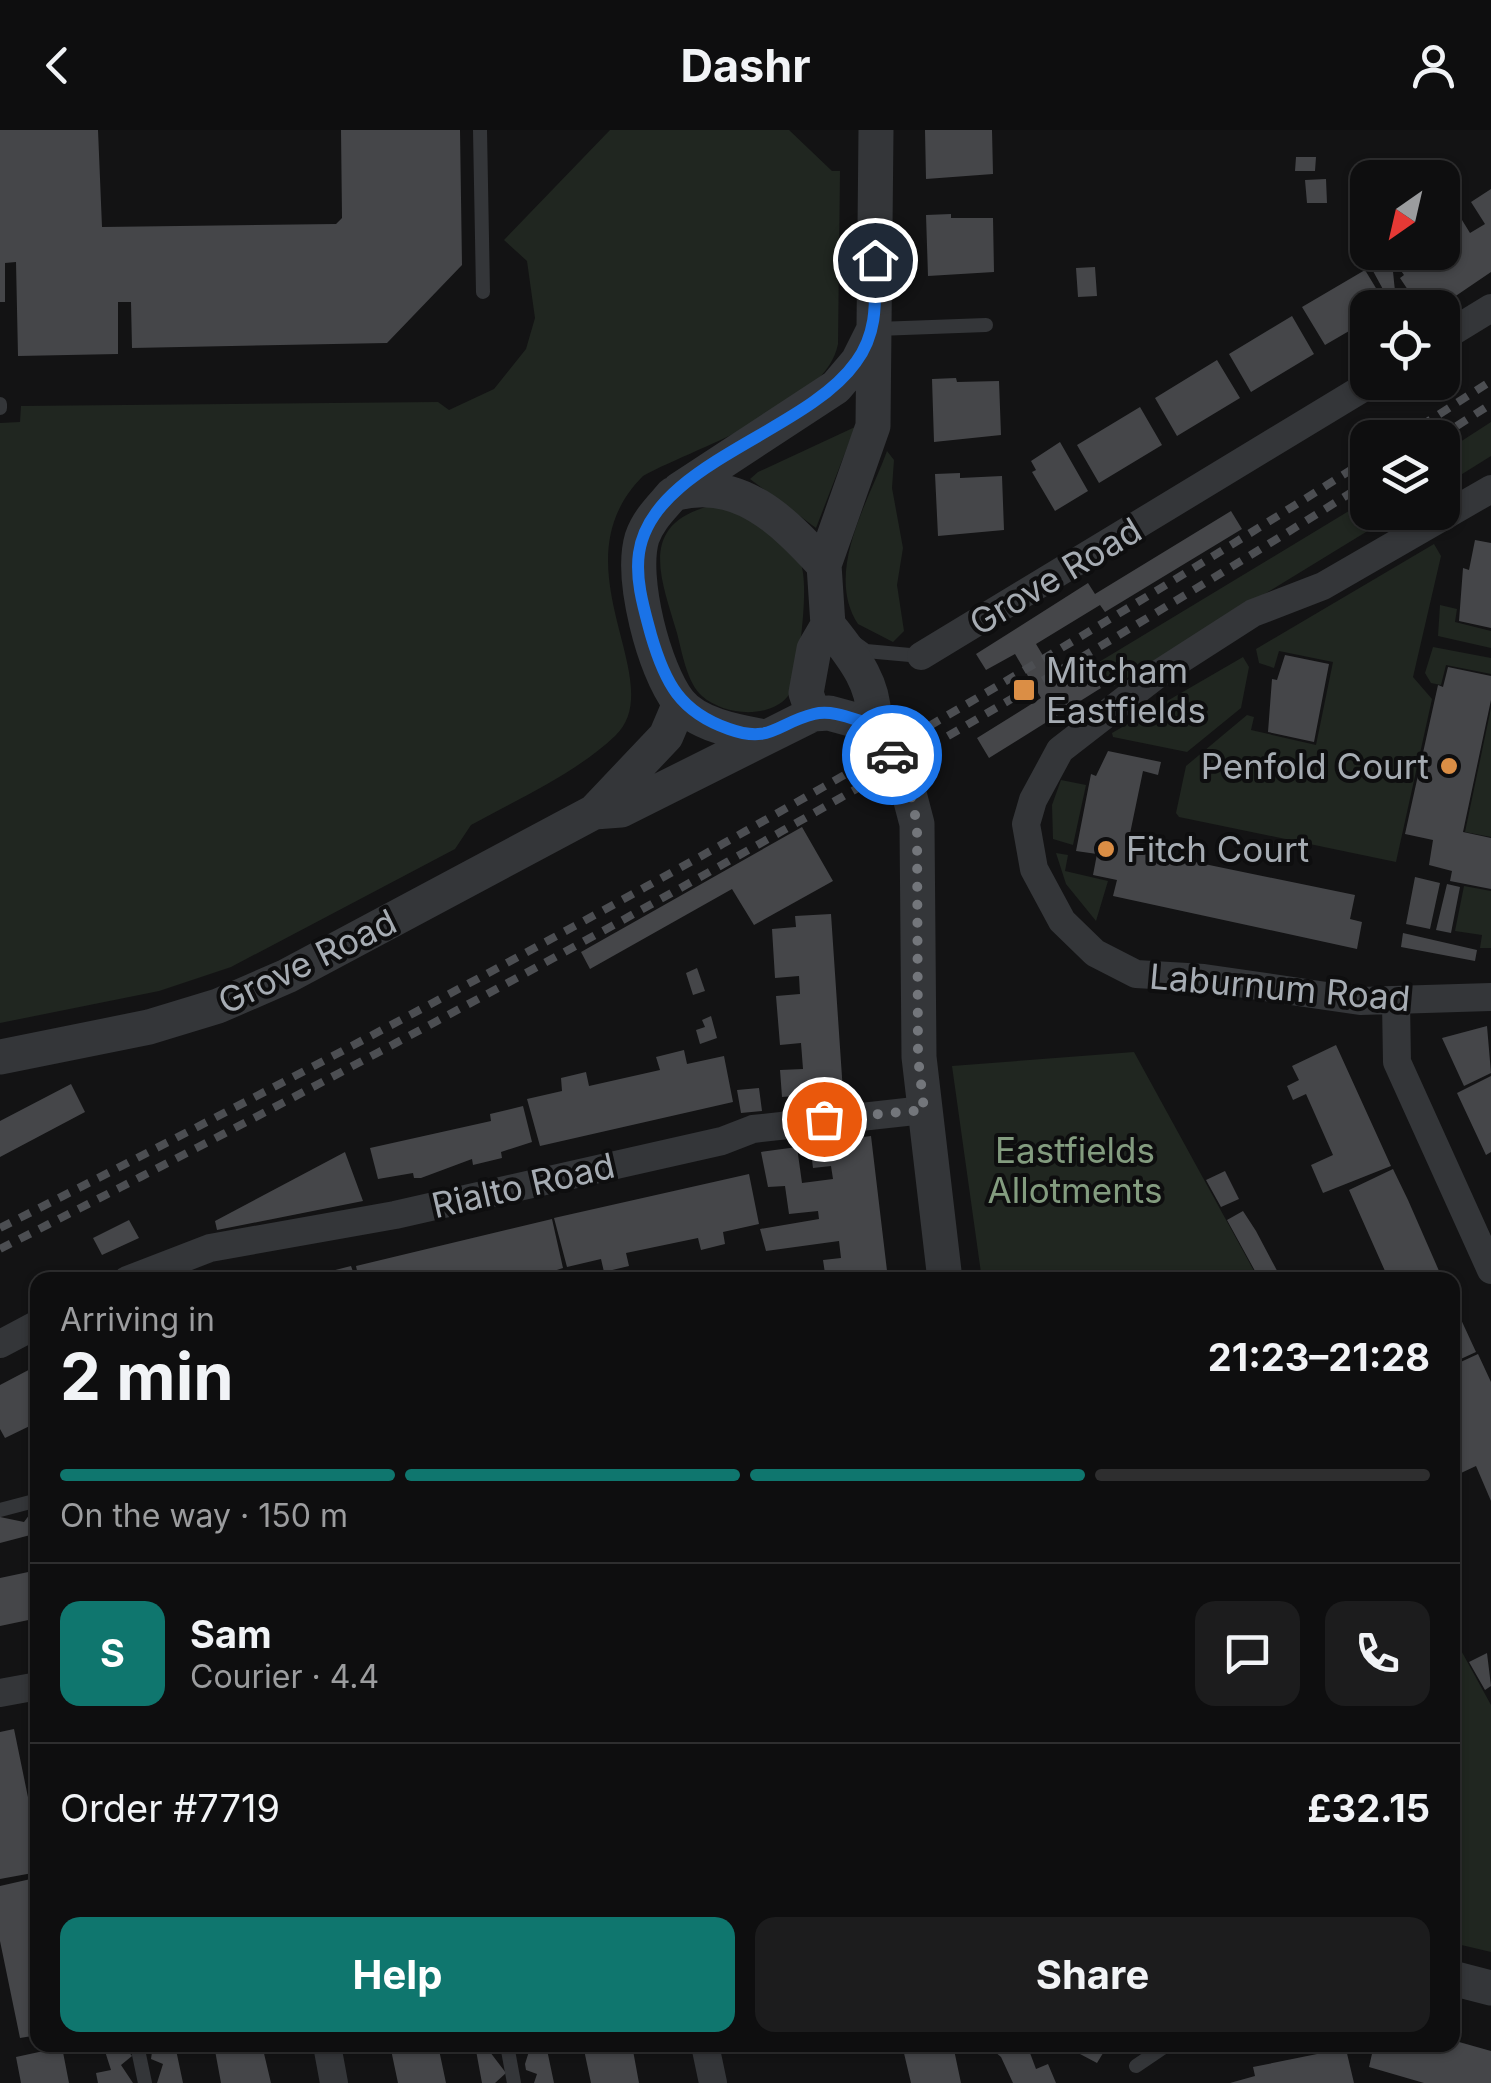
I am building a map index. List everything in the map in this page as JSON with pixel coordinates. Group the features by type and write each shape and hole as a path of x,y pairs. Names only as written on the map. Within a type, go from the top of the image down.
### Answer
{"street":[{"path":"813,714 806,693 814,649 828,626 824,565 873,426 876,130"},
{"path":"1460,327 1491,308"},
{"path":"873,725 828,712 813,714 764,737 731,730 680,703 656,652 644,608 638,555 650,520 673,494 824,396 858,361 875,328"},
{"name":"Grove Road","path":"921,656 1350,396"},
{"path":"673,494 706,488 741,496 782,522 824,565"},
{"name":"Laburnum Road","path":"1491,489 1323,586 1253,613 1158,674 1060,750 1033,800 1026,824 1034,868 1045,895 1077,938 1116,966 1153,977 1173,975 1396,1002 1491,998"},
{"path":"828,626 851,654 876,702 873,725 897,765 917,824 918,1057 943,1272"},
{"name":"Grove Road","path":"0,1057 149,1028 260,989 594,812 666,736 680,703"},
{"name":"Grove Road","path":"594,812 621,810 732,758 764,737"},
{"path":"1396,1002 1397,1062 1491,1270"},
{"name":"Rialto Road","path":"148,1272 210,1248 396,1215 722,1140 753,1129 924,1110"},
{"path":"0,1344 30,1328"},
{"path":"0,1693 30,1687"},
{"path":"1460,1980 1491,1988"},
{"path":"328,2052 334,2083"},
{"path":"706,2052 712,2083"}],"lane":[{"path":"480,130 483,292"},
{"path":"875,328 986,325"},
{"name":"Grove Road","path":"828,626 866,651 921,656"},
{"path":"0,1510 30,1502"},
{"path":"139,2052 146,2083"},
{"path":"508,2052 514,2083"},
{"path":"1136,2066 1157,2052"}],"green space":[{"path":"610,130 789,130 832,171 840,171 838,344 828,367 785,406 643,476 618,511 609,547 610,584 631,685 629,713 615,736 565,774 471,825 455,849 231,967 159,991 0,1023 0,423 20,422 21,406 438,402 449,410 494,389 526,349 535,318 527,261 504,240"},
{"path":"1491,422 1491,456 1460,475 1460,442"},
{"path":"855,427 816,528 750,479 758,472"},
{"path":"887,451 894,460 892,488 903,548 897,585 904,631 893,642 858,624 849,604 846,582 853,537"},
{"path":"714,505 736,508 748,515 796,557 803,572 803,618 796,677 783,701 757,712 714,704 692,683 661,573 664,539 673,525 689,513"},
{"path":"1350,510 1350,530 1369,530 1114,686 1094,665"},
{"path":"1434,544 1441,556 1413,677 1432,699 1396,862 1179,817 1176,813 1186,766 1247,715 1254,717 1251,730 1316,745 1333,662 1279,651 1274,668 1259,663 1256,649"},
{"path":"1440,605 1457,609 1455,622 1491,631 1491,648 1438,636"},
{"path":"1433,647 1491,658 1491,674 1446,665 1441,685 1431,683 1425,673"},
{"path":"1243,657 1249,667 1241,708 1187,752 1113,737 1112,733"},
{"path":"1491,708 1491,837 1465,832"},
{"path":"1061,780 1086,785 1073,845 1053,839 1052,805"},
{"path":"1056,853 1068,855 1065,871 1108,881 1096,921 1066,884"},
{"path":"1464,886 1491,891 1491,948 1480,948 1482,935 1455,931"},
{"name":"Eastfields Allotments","path":"1134,1052 1255,1272 981,1272 952,1066"},
{"path":"1460,1649 1491,1705 1491,1952 1460,1945"}],"building":[{"path":"0,130 98,130 102,227 336,224 342,218 341,130 460,130 462,265 387,343 132,348 131,302 118,302 118,354 18,356 16,262 5,263 5,302 0,302"},
{"path":"925,130 992,130 993,174 926,179"},
{"path":"1296,157 1316,157 1315,171 1295,171"},
{"path":"1326,179 1327,203 1307,203 1305,180"},
{"path":"1491,189 1491,272 1460,293 1460,290 1408,290 1400,278 1404,275 1400,270 1460,270 1460,221 1470,233 1485,224 1471,202"},
{"path":"951,214 951,218 993,218 994,272 928,276 926,215"},
{"path":"1095,267 1097,296 1078,297 1076,268"},
{"path":"1365,270 1377,290 1350,290 1350,330 1325,345 1302,307"},
{"path":"1372,270 1393,270 1395,290 1383,290"},
{"path":"1292,316 1314,354 1251,392 1229,354"},
{"path":"1217,360 1240,398 1177,436 1155,398"},
{"path":"956,378 957,382 999,381 1001,435 934,442 932,379"},
{"path":"1140,407 1162,445 1099,483 1077,445"},
{"path":"1060,442 1088,491 1055,511 1032,472 1036,470 1031,461"},
{"path":"960,473 960,478 1002,476 1004,530 938,536 935,474"},
{"name":"Mitcham Eastfields","path":"1231,511 1242,529 1105,612 1100,605 1036,644 1062,687 1091,672 1101,688 989,758 977,738 1041,698 1015,654 986,670 976,654 1088,583 1095,594"},
{"path":"1475,540 1491,543 1491,628 1459,621 1463,568 1469,570"},
{"path":"1285,655 1329,664 1314,742 1268,732 1272,679 1277,680"},
{"name":"Penfold Court","path":"1448,667 1491,676 1491,700 1463,832 1491,838 1491,889 1450,881 1452,871 1429,865 1433,840 1405,834 1438,685 1443,687"},
{"name":"Fitch Court","path":"1108,751 1161,762 1158,775 1143,771 1127,848 1355,895 1350,919 1362,922 1357,949 1113,896 1117,880 1093,875 1097,854 1076,851 1091,774 1096,776"},
{"path":"802,827 833,881 754,925 732,889 590,969 581,952"},
{"path":"1415,877 1440,883 1430,929 1406,924"},
{"path":"1447,884 1460,887 1451,933 1436,930"},
{"path":"831,914 843,1092 782,1097 780,1070 803,1069 801,1043 780,1045 776,996 800,994 799,976 775,978 772,929 796,927 795,916"},
{"path":"1403,933 1477,950 1475,961 1401,947"},
{"path":"697,968 705,991 693,995 686,973"},
{"path":"711,1016 717,1038 700,1044 696,1030 705,1027 702,1020"},
{"path":"1487,1026 1491,1073 1464,1086 1442,1038"},
{"path":"1336,1045 1391,1166 1323,1193 1311,1165 1333,1155 1306,1094 1293,1100 1287,1086 1299,1080 1292,1066"},
{"path":"684,1050 687,1064 724,1056 733,1102 540,1146 527,1099 562,1091 561,1078 586,1072 589,1086 660,1070 656,1057"},
{"path":"1491,1076 1491,1152 1486,1155 1457,1093"},
{"path":"71,1084 85,1112 0,1157 0,1121"},
{"path":"759,1088 762,1111 741,1113 737,1090"},
{"path":"523,1106 532,1142 501,1152 502,1158 473,1165 472,1159 421,1178 414,1178 413,1173 378,1179 370,1148 491,1121 490,1114"},
{"path":"871,1136 887,1272 825,1272 823,1260 841,1258 839,1241 766,1251 760,1229 819,1219 818,1211 789,1214 785,1186 768,1187 761,1152 797,1147 802,1183 833,1179 831,1166 813,1168 810,1144"},
{"path":"345,1152 363,1201 217,1230 215,1221"},
{"path":"1393,1169 1440,1272 1385,1272 1349,1190"},
{"path":"1225,1171 1239,1199 1221,1207 1206,1180"},
{"path":"749,1174 759,1224 723,1232 725,1244 701,1250 698,1238 626,1253 629,1266 604,1272 601,1259 567,1267 554,1218"},
{"path":"1243,1211 1278,1272 1256,1272 1227,1220"},
{"path":"552,1219 563,1268 551,1272 357,1272 356,1266"},
{"path":"129,1220 139,1238 102,1255 93,1238"},
{"path":"351,1266 353,1272 327,1272"},
{"path":"1460,1317 1476,1352 1460,1359"},
{"path":"1478,1354 1491,1382 1491,1501 1476,1466 1460,1471 1460,1362"},
{"path":"30,1369 30,1426 5,1438 0,1429 0,1385"},
{"path":"30,1514 30,1535 0,1543 0,1517 24,1522"},
{"path":"30,1572 30,1620 0,1626 0,1578"},
{"path":"1487,1653 1491,1686 1485,1690 1469,1662"},
{"path":"14,1729 30,1807 30,1873 0,1879 0,1732"},
{"path":"30,1879 30,2036 20,2038 0,1941 0,1886"},
{"path":"1460,2042 1491,2051 1491,2083 1424,2083 1369,2067 1372,2052 1460,2052"},
{"path":"63,2052 69,2083 21,2083 16,2057"},
{"path":"105,2052 129,2052 132,2056 121,2065 133,2083 98,2083 96,2073 111,2070"},
{"path":"152,2052 176,2052 183,2083 157,2083 163,2064 151,2059"},
{"path":"215,2052 264,2052 271,2083 221,2083"},
{"path":"391,2052 439,2052 446,2083 398,2083"},
{"path":"476,2052 490,2052 506,2073 495,2083 482,2083"},
{"path":"529,2052 547,2052 554,2083 534,2083 537,2074 526,2070"},
{"path":"584,2052 633,2052 639,2083 591,2083"},
{"path":"904,2052 954,2052 961,2083 911,2083"},
{"path":"995,2052 1030,2052 1036,2069 1048,2064 1056,2083 1013,2083"},
{"path":"1076,2052 1104,2052 1097,2063"},
{"path":"1347,2052 1354,2083 1230,2083 1255,2076 1253,2067"}],"railway":[{"path":"1430,420 1491,381"},
{"path":"1460,424 1491,404"},
{"path":"0,1228 348,1048 693,860 1034,665 1350,470"},
{"path":"0,1249 348,1068 693,881 1033,686 1350,493"}],"way so far":[{"path":"824,1119 924,1110 918,1057 917,824 905,778 892,755"}],"place":[{"name":"Mitcham Eastfields","path":"1024,690"},
{"name":"Penfold Court","path":"1449,766"},
{"name":"Fitch Court","path":"1106,849"}],"route":[{"path":"875,260 875,328 858,361 836,387 812,406 746,443 673,494 650,520 638,555 639,582 656,652 680,703 731,730 764,737 813,714 828,712 873,725 892,755"}]}
